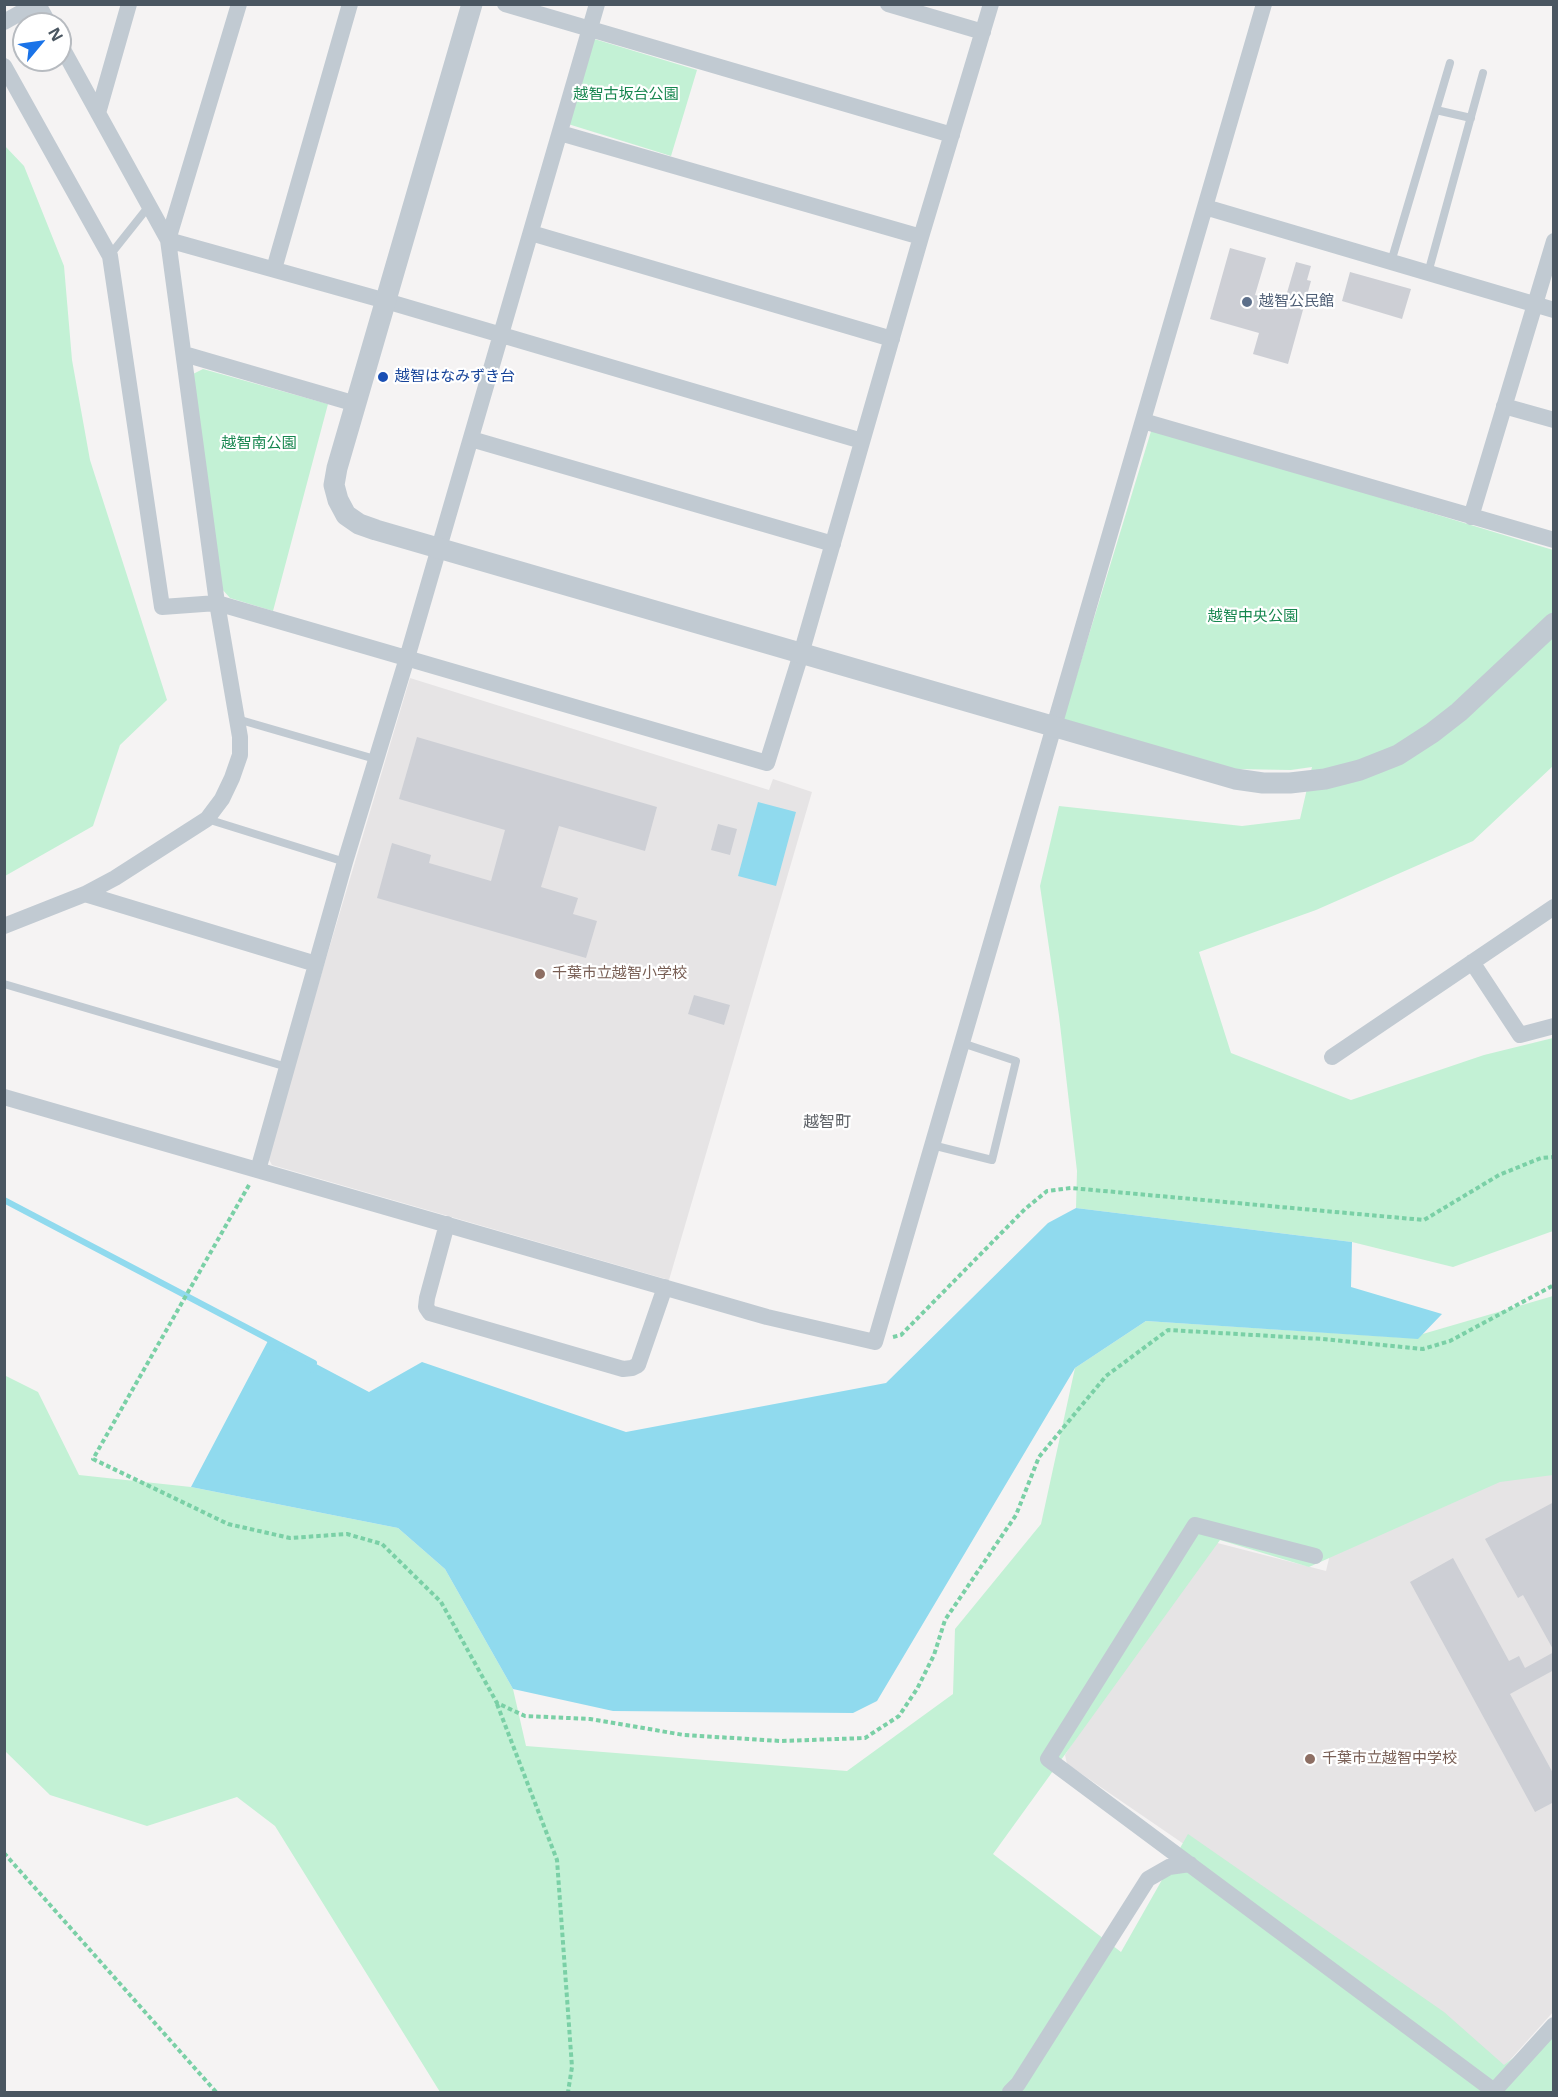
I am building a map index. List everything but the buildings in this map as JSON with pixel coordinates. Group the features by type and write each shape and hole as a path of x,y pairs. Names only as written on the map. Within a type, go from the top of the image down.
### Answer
{"street":[{"path":"4,22 37,4"},
{"path":"98,113 129,4"},
{"path":"168,240 239,4"},
{"path":"274,269 350,4"},
{"path":"472,4 337,468 334,486 338,500 346,515 359,524 1235,779 1263,783 1290,783 1325,778 1360,770 1398,754 1432,733 1459,712 1554,623"},
{"path":"505,4 952,135"},
{"path":"258,1170 345,862 407,658 597,4"},
{"path":"888,4 983,32"},
{"path":"4,66 110,256 162,608 217,603 767,763 991,4"},
{"path":"4,1097 767,1317 875,1342 1264,4"},
{"path":"4,926 85,894 115,878 207,819 222,799 240,755 240,737 217,603 168,240 72,66"},
{"path":"560,133 921,237"},
{"path":"1205,207 1554,310"},
{"path":"531,233 892,339"},
{"path":"168,240 386,301 862,441"},
{"path":"1471,518 1554,241"},
{"path":"184,354 356,404"},
{"path":"1504,406 1554,420"},
{"path":"1143,421 1471,518 1554,540"},
{"path":"471,439 833,543"},
{"path":"85,894 316,964"},
{"path":"1332,1057 1554,907"},
{"path":"1472,962 1520,1035 1554,1026"},
{"path":"447,1224 426,1307 430,1313 623,1369 638,1365 664,1287"},
{"path":"1315,1556 1195,1525 1048,1759 1494,2091 1554,2025"},
{"path":"1010,2092 1024,2074 1148,1879 1169,1867 1190,1864"}],"lane":[{"path":"1391,262 1450,63"},
{"path":"1428,273 1484,73"},
{"path":"1436,110 1471,118"},
{"path":"110,256 149,206"},
{"path":"236,719 375,759"},
{"path":"207,819 345,862"},
{"path":"4,984 287,1067"},
{"path":"932,1145 992,1160 1016,1061 962,1043"}],"path":[{"path":"875,1342 901,1335 1025,1209 1047,1191 1071,1188 1424,1220 1499,1175 1542,1158 1554,1157"},
{"path":"258,1170 93,1459 228,1524 290,1538 347,1534 382,1544 441,1602 497,1704 557,1860 572,2067 568,2092"},
{"path":"497,1704 525,1716 590,1719 684,1735 781,1741 865,1738 899,1716 917,1689 934,1655 945,1620 1016,1515 1039,1457 1106,1376 1168,1330 1323,1339 1424,1349 1450,1341 1554,1285"},
{"path":"4,1853 216,2092"}],"shaded area":[{"name":"千葉市立越智小学校","path":"410,678 769,790 773,779 812,792 669,1280 272,1165 267,1156"},
{"name":"千葉市立越智中学校","path":"1553,1453 1553,2012 1502,2069 1340,1951 1067,1764 1065,1755 1195,1544 1202,1539 1326,1571 1350,1471"}],"green space":[{"name":"越智古坂台公園","path":"591,38 697,70 671,156 568,124"},
{"path":"5,146 24,166 64,266 72,360 90,460 167,700 120,745 93,826 5,876"},
{"name":"越智南公園","path":"203,369 328,404 273,611 230,598 222,589 191,375"},
{"name":"越智中央公園","path":"1152,428 1553,550 1553,766 1473,841 1316,910 1199,952 1231,1053 1351,1100 1484,1055 1553,1038 1553,1231 1453,1267 1352,1242 1076,1208 1077,1171 1059,1016 1040,886 1059,806 1242,826 1300,819 1312,767 1291,770 1233,769 1063,720"},
{"path":"1553,1296 1553,1475 1500,1482 1309,1567 1220,1540 993,1854 1121,1952 1188,1834 1444,2012 1504,2065 1553,2028 1553,2092 440,2092 275,1826 237,1797 147,1826 50,1795 5,1751 4,1375 38,1392 79,1475 191,1487 398,1528 445,1569 513,1689 526,1746 847,1771 953,1694 955,1629 1041,1524 1075,1368 1146,1321 1409,1338"}],"water":[{"path":"758,802 796,812 776,886 738,876"},
{"path":"1076,1208 1352,1242 1351,1287 1442,1314 1418,1339 1146,1321 1075,1368 877,1701 853,1713 613,1711 513,1689 445,1569 398,1528 191,1487 269,1339 369,1392 422,1362 626,1432 886,1383 1048,1223"}],"waterway":[{"path":"4,1200 314,1363 311,1370"}],"place":[{"name":"越智公民館","path":"1247,302"},
{"name":"越智はなみずき台","path":"383,377"},
{"name":"千葉市立越智小学校","path":"540,974"},
{"name":"千葉市立越智中学校","path":"1310,1759"}],"district":[{"name":"越智町","path":"827,1122"}]}
